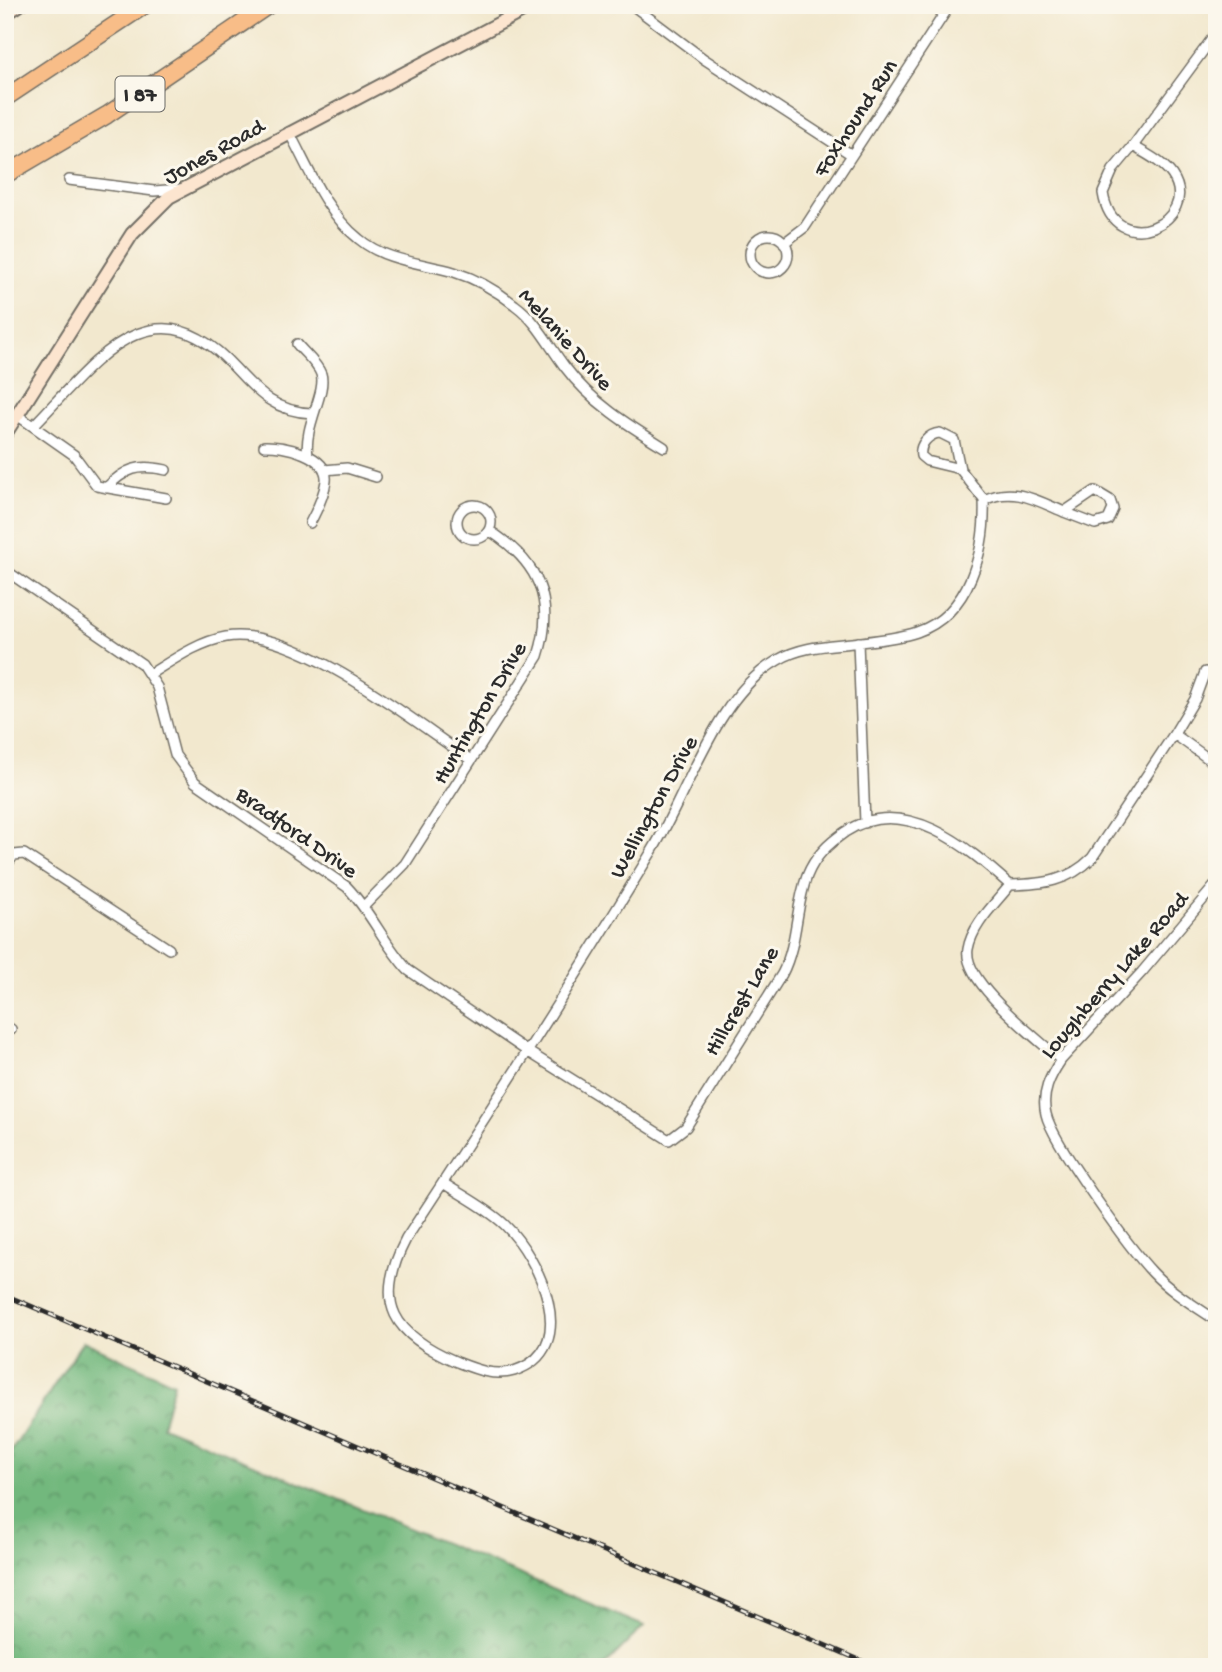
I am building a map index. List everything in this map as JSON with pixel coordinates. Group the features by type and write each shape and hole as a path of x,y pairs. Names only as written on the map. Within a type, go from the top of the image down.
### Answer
{"highway":[{"path":"5,98 145,5"},
{"name":"I 87","path":"5,175 107,115 269,5"}],"street":[{"path":"5,14 19,5"},
{"name":"Jones Road","path":"5,434 132,234 148,215 180,189 534,5"},
{"path":"632,5 704,59 852,155"},
{"name":"Foxhound Run","path":"784,243 805,227 950,5"},
{"path":"1133,146 1166,168 1177,188 1173,212 1155,228 1143,231 1131,230 1111,216 1103,193 1113,170 1217,32"},
{"name":"Melanie Drive","path":"289,132 325,201 359,240 398,258 452,272 489,286 518,307 566,369 592,397 616,418 664,447"},
{"path":"69,180 154,191 180,189"},
{"name":"Foxhound Run","path":"770,235 784,243 788,256 783,267 766,273 756,267 750,256 758,239 770,235"},
{"path":"33,426 112,348 137,332 155,328 166,328 195,338 223,355 260,395 275,405 312,413"},
{"path":"297,344 321,374 321,390 312,413 306,441 307,455"},
{"path":"18,415 74,455 93,482 106,488 166,498"},
{"path":"960,469 927,461 921,456 923,444 934,434 944,433 954,440 960,469 984,500 997,493 1012,492 1064,512 1101,524 1108,520 1113,509 1110,500 1095,491 1064,512"},
{"path":"264,446 307,455 324,470 327,479 310,523"},
{"path":"106,488 125,470 135,466 166,470"},
{"path":"324,470 347,468 376,477"},
{"name":"Wellington Drive","path":"443,1183 653,851 733,699 755,676 778,659 816,647 917,632 944,616 958,601 979,559 985,524 984,500"},
{"name":"Huntington Drive","path":"365,905 405,864 538,656 546,624 544,597 529,566 489,531"},
{"name":"Bradford Drive","path":"5,570 113,641 150,674 157,687 175,755 195,782 316,863 365,905 392,953 408,970 659,1136 674,1139"},
{"path":"150,674 207,642 237,636 270,640 327,666 471,760"},
{"path":"858,642 865,823"},
{"path":"1061,1060 988,993 974,974 967,958 971,939 1010,886 1045,884 1078,872 1092,858 1174,734 1195,699 1205,673"},
{"path":"1174,734 1217,765"},
{"name":"Hillcrest Lane","path":"674,1139 686,1127 786,966 794,948 804,887 815,860 831,842 865,823 890,818 928,827 977,856 1010,886"},
{"path":"5,867 14,855 24,855 169,948"},
{"name":"Loughberry Lake Road","path":"1217,883 1142,972 1061,1060 1052,1072 1044,1100 1052,1129 1144,1264 1170,1288 1217,1321"},
{"path":"443,1183 505,1225 531,1264 550,1302 552,1325 543,1347 536,1357 514,1371 488,1373 429,1350 406,1332 391,1305 389,1279 393,1266 406,1239 443,1183"}],"green space":[{"path":"83,1341 174,1383 162,1426 644,1626 603,1667 5,1667 5,1461"}],"railway":[{"path":"5,1295 876,1667"}]}
